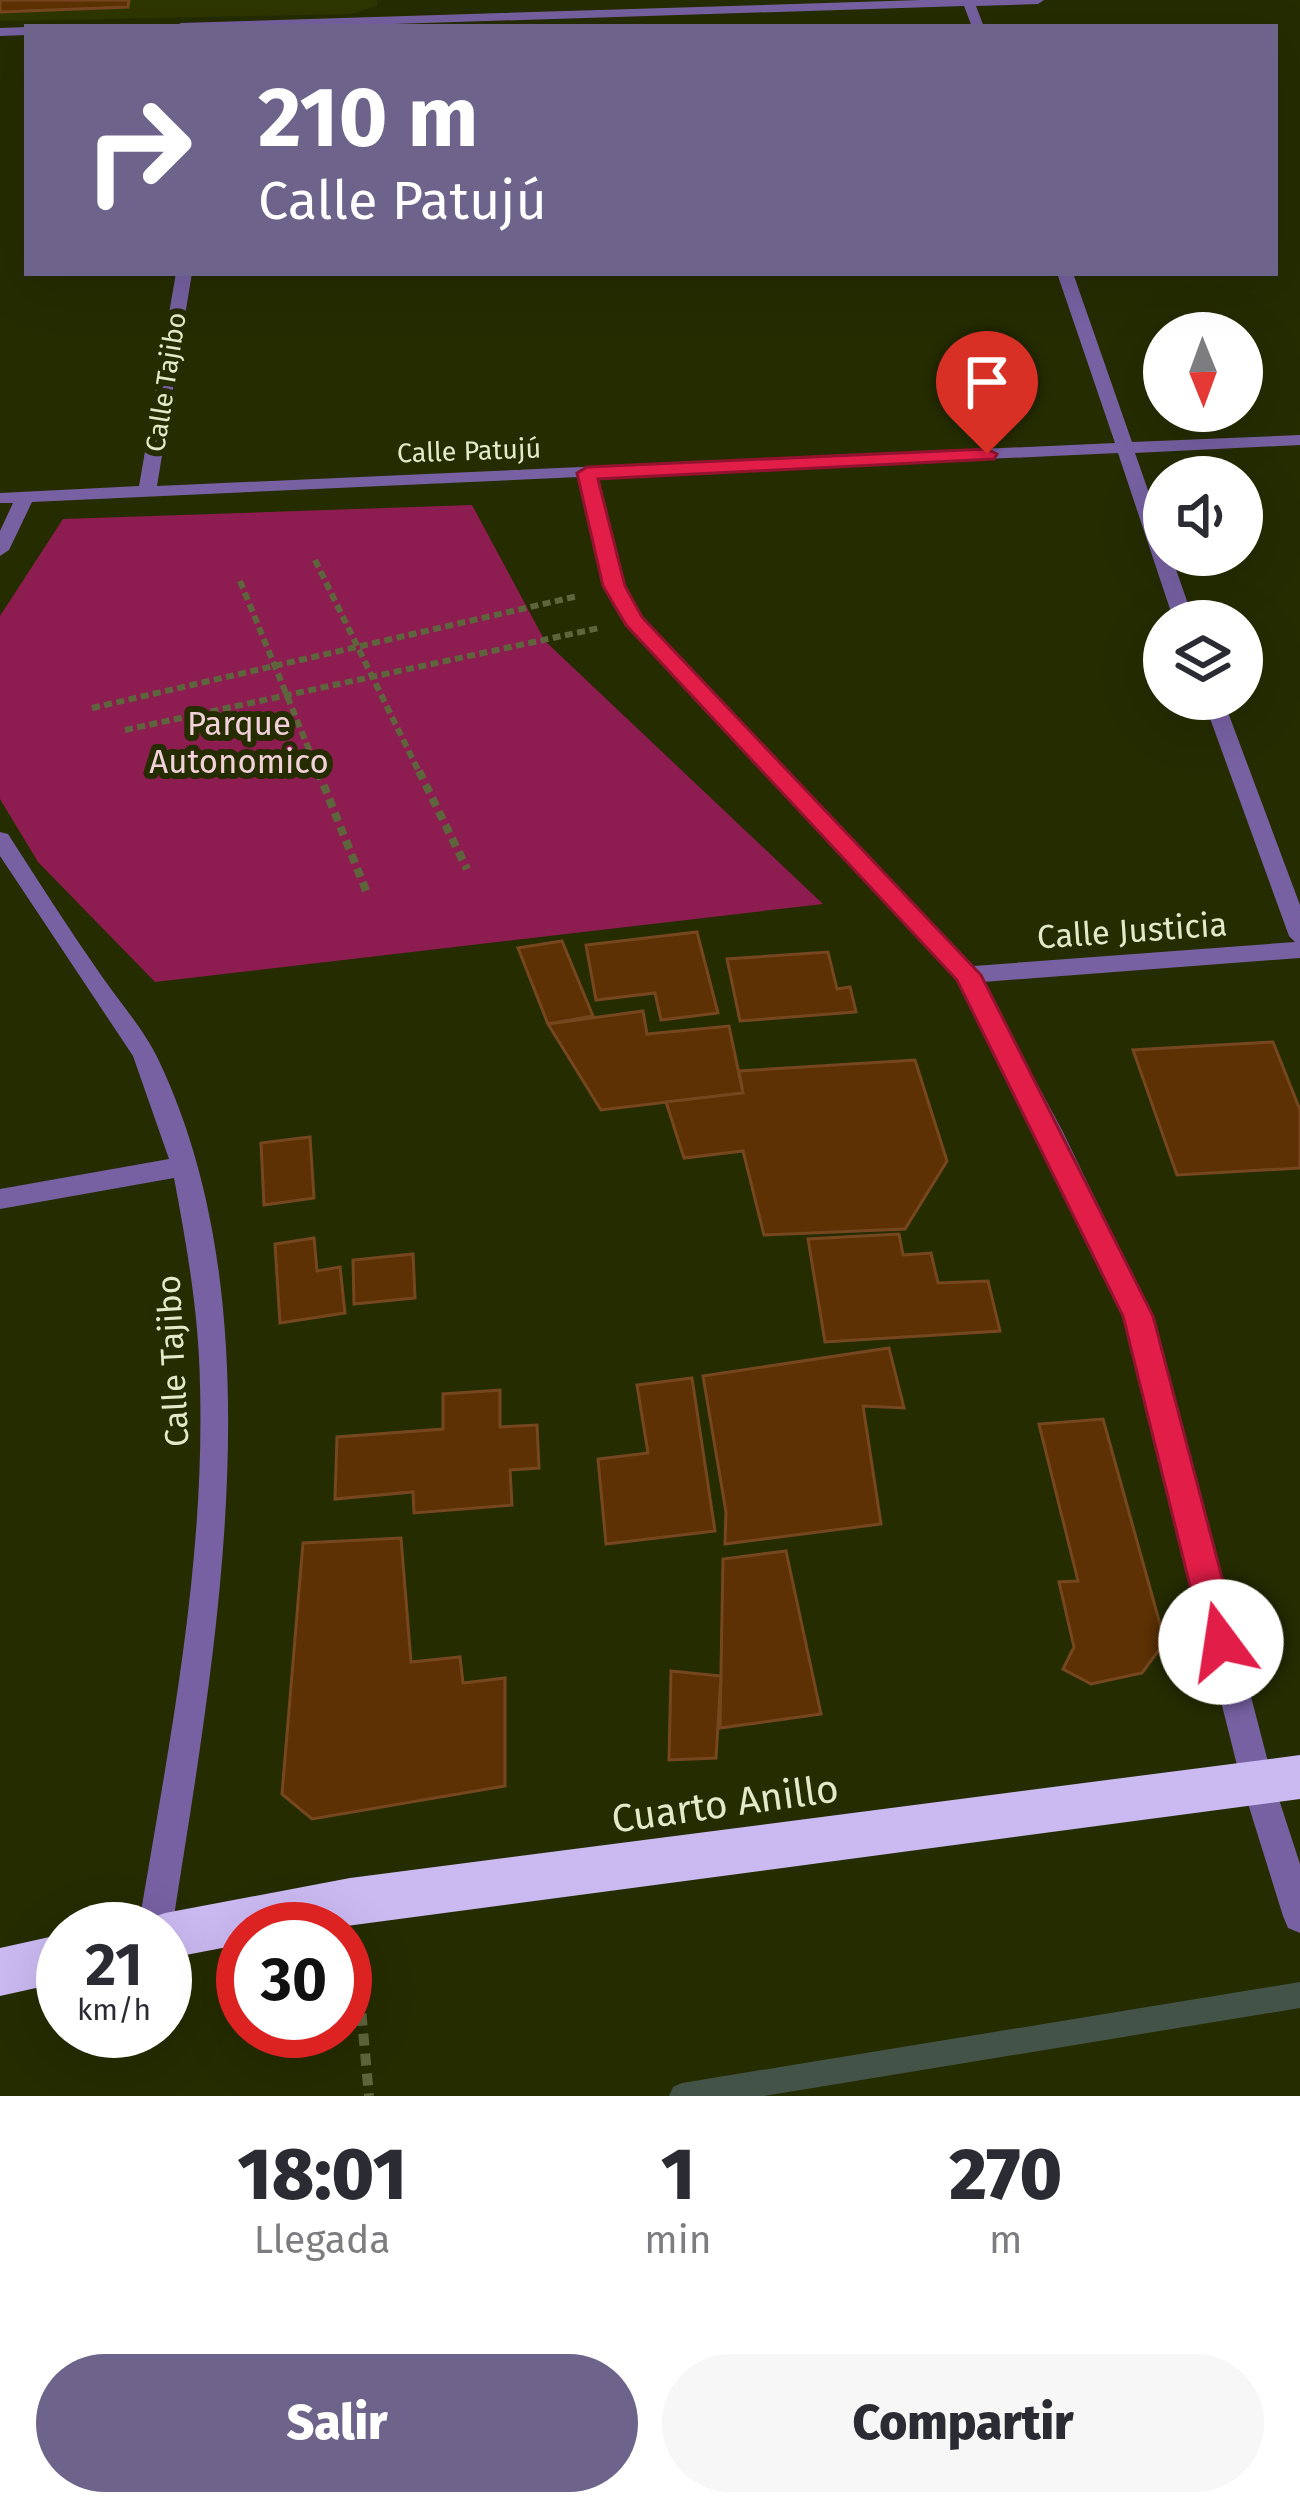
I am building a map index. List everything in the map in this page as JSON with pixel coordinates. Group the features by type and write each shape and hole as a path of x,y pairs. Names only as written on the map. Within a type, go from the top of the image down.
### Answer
{"highway":[{"name":"Cuarto Anillo","path":"192,1931 350,1901 1278,1779"},
{"path":"0,1972 36,1964"}],"street":[{"path":"395,21 398,0"},
{"path":"297,24 1038,0"},
{"name":"Calle Tajibo","path":"148,492 184,276"},
{"path":"1066,276 1120,448 1176,600"},
{"name":"Calle Patujú","path":"0,498 1300,440"},
{"path":"587,473 614,586 633,620 968,975 1138,1316 1278,1779 1300,1916"},
{"path":"0,550 25,497"},
{"path":"1221,720 1300,936"},
{"name":"Calle Tajibo","path":"0,839 148,1062 188,1166 207,1276 213,1469 202,1627 158,1902"},
{"name":"Calle Justicia","path":"968,975 1300,950"},
{"path":"0,1199 188,1166"}],"path":[{"path":"314,560 466,869"},
{"path":"240,581 367,893"},
{"path":"92,708 614,586"},
{"path":"125,730 633,620"},
{"path":"350,1901 369,2096"}],"shaded area":[{"path":"0,0 377,0 377,6 351,14 0,21"}],"green space":[{"name":"Parque Autonomico","path":"472,505 545,641 823,904 155,982 38,862 0,799 0,616 63,519"}],"building":[{"path":"0,0 129,0 128,7 0,12"},
{"path":"697,932 718,1013 661,1020 655,993 596,1000 586,945"},
{"path":"562,941 593,1016 548,1024 518,948"},
{"path":"828,952 837,989 850,987 856,1012 740,1021 727,959"},
{"path":"643,1011 647,1034 729,1026 743,1093 601,1110 548,1024"},
{"path":"1273,1042 1300,1110 1300,1168 1177,1175 1133,1050"},
{"path":"915,1060 947,1161 905,1229 764,1235 743,1151 684,1158 666,1102 743,1093 739,1071"},
{"path":"310,1137 314,1198 264,1205 261,1143"},
{"path":"899,1234 903,1255 931,1253 938,1283 988,1281 1000,1331 825,1342 808,1239"},
{"path":"314,1238 317,1271 340,1267 345,1313 280,1323 275,1244"},
{"path":"413,1254 415,1298 354,1304 353,1260"},
{"path":"889,1348 904,1408 863,1406 881,1524 725,1544 726,1512 703,1376"},
{"path":"692,1378 715,1531 606,1544 598,1459 648,1453 637,1385"},
{"path":"500,1390 500,1427 537,1425 539,1468 510,1470 512,1505 414,1513 413,1492 335,1499 337,1437 443,1429 443,1394"},
{"path":"1103,1419 1165,1642 1142,1673 1091,1684 1063,1669 1074,1647 1059,1582 1078,1581 1039,1424"},
{"path":"401,1538 411,1662 460,1657 463,1683 505,1678 505,1786 312,1819 282,1794 303,1543"},
{"path":"786,1551 821,1714 720,1728 723,1559"},
{"path":"671,1671 721,1676 716,1758 669,1760"}],"waterway":[{"path":"682,2096 1300,1995"}],"route":[{"path":"987,454 587,473 614,586 633,620 742,729 968,975 1051,1132 1138,1316 1221,1642"}]}
